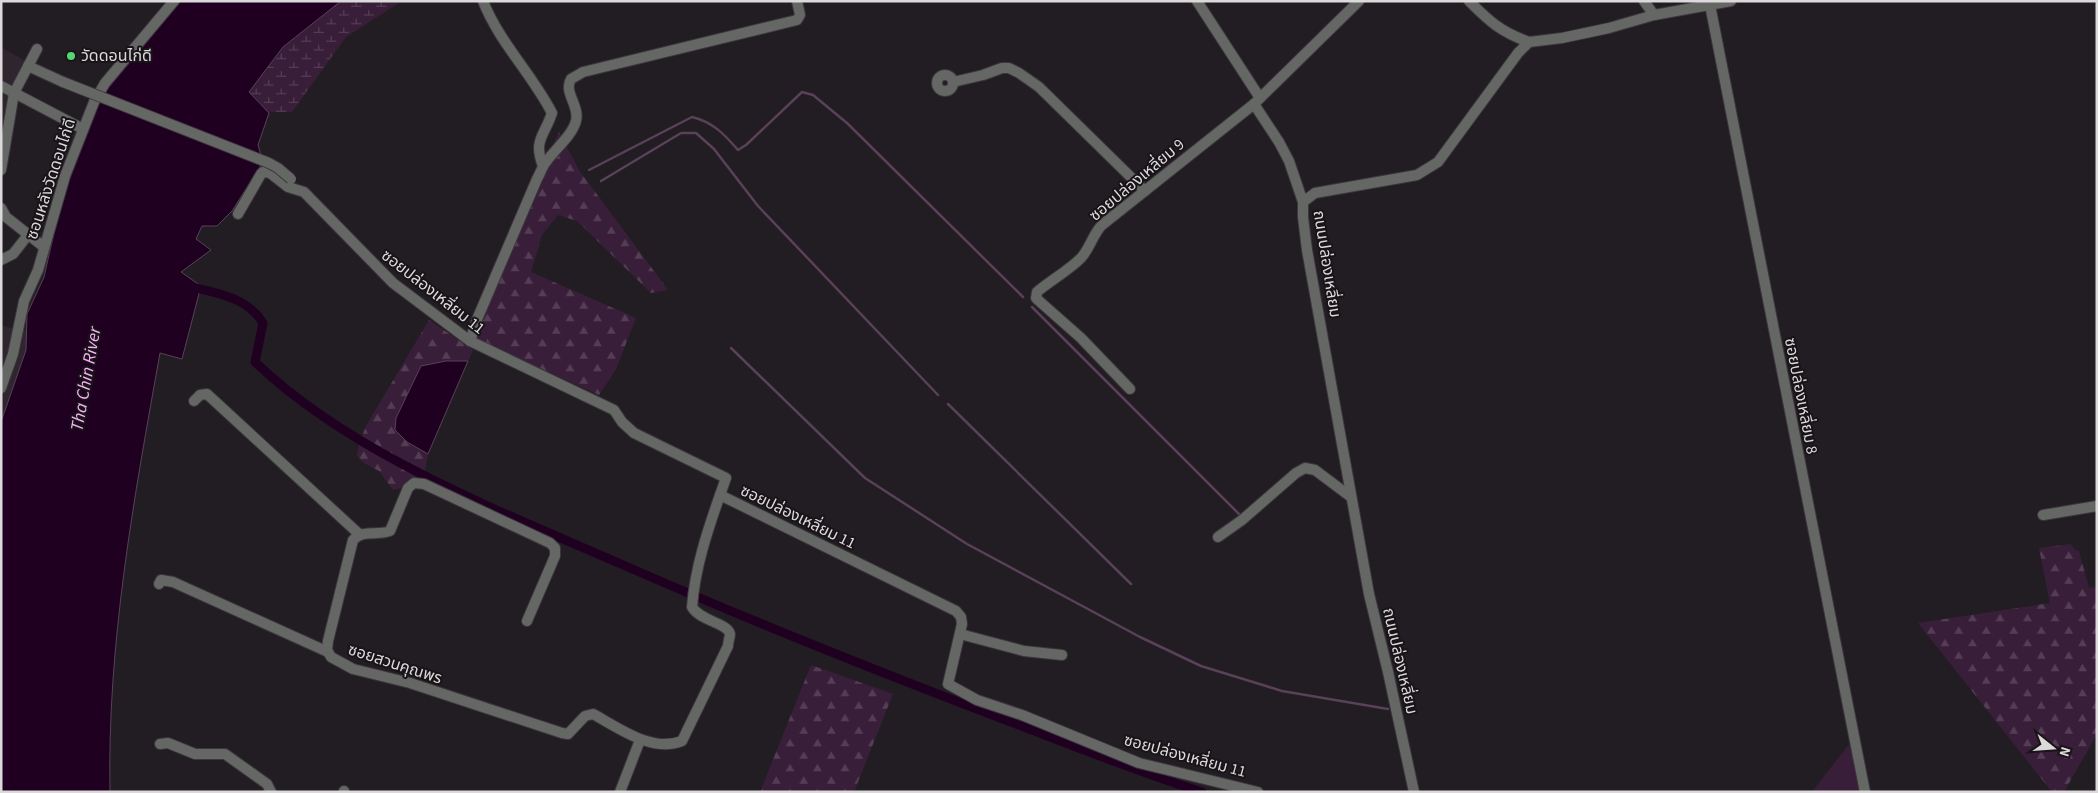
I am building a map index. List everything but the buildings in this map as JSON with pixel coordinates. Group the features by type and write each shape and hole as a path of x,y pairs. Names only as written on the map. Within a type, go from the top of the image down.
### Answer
{"street":[{"name":"ซอนหลังวัดดอนไก่ดี","path":"1,388 13,354 24,301 38,270 66,176 82,129 94,102 105,83 174,1"},
{"path":"483,1 496,28 516,55 552,113 539,145 538,152 543,166"},
{"path":"470,341 478,317 543,166 568,135 576,121 577,113 569,86 571,79 575,76 797,20 800,15 797,1"},
{"path":"1197,1 1257,101 1279,142 1289,161 1303,202"},
{"name":"ซอยปล่องเหลี่ยม 9","path":"1130,389 1081,338 1038,300 1036,294 1088,250 1095,233 1102,225 1257,101 1359,1"},
{"path":"1470,1 1493,25 1512,36 1529,42 1609,28 1654,15 1731,1"},
{"path":"1644,1 1654,15"},
{"name":"ซอยปล่องเหลี่ยม 8","path":"1710,5 1865,792"},
{"name":"ถนนปล่องเหลี่ยม","path":"1414,792 1369,594 1307,250 1302,217 1303,202 1315,193 1417,175 1438,162 1518,53 1529,42"},
{"path":"1,170 14,93 36,51"},
{"path":"28,66 63,82 269,163 278,168 304,192"},
{"path":"953,82 983,75 1002,68 1009,68 1019,73 1045,92 1145,191"},
{"path":"1,86 82,129"},
{"name":"ซอยปล่องเหลี่ยม 11","path":"238,214 263,172 270,173 288,187 304,192 393,283 470,341 483,349 614,410 622,422 634,433 726,478 720,495 956,611 961,616 960,634 948,684 956,690 977,700 1022,715 1139,763 1258,792"},
{"path":"1,208 6,217 44,248"},
{"path":"1,260 13,254 28,235"},
{"path":"194,401 200,395 206,394 359,534 390,531 408,488 414,483 424,484 550,543 555,548 555,556 527,621"},
{"path":"1218,537 1231,529 1296,473 1305,468 1316,470 1352,497"},
{"name":"ซอยสวนคุณพร","path":"359,534 353,540 328,641 328,652 331,657 353,669 410,683 562,734 568,734 585,716 593,714 640,740 665,744 682,741 728,646 730,634 726,628 701,617 692,607 701,551 720,495"},
{"path":"2043,515 2097,506"},
{"path":"159,584 161,580 165,579 173,582 328,652"},
{"path":"960,634 1024,651 1062,655"},
{"path":"620,792 640,740"},
{"path":"160,744 168,743 195,754 225,754 267,784 271,792"}],"shaded area":[{"path":"1,47 34,66 16,98 10,123 1,121"},
{"path":"1,324 6,327 27,330 26,350 1,422"}],"green space":[{"path":"341,1 402,1 346,37 292,112 268,112 249,92 283,47"},
{"path":"559,132 579,170 668,290 651,293 577,221 558,215 542,235 531,272 636,318 616,369 599,395 466,333 511,229"},
{"path":"429,320 473,350 468,361 446,361 421,366 415,380 407,442 428,454 425,471 401,488 393,490 379,471 364,463 357,456 359,443 366,426"},
{"path":"2071,544 2075,550 2079,551 2089,588 2097,587 2097,734 2064,792 2052,792 1918,623 2050,603 2039,548"},
{"path":"811,665 893,694 854,792 760,792"},
{"path":"1849,744 1862,792 1812,792"}],"water":[{"name":"Tha Chin River","path":"181,1 341,1 283,47 249,92 269,113 258,145 263,162 232,211 217,226 202,226 196,239 211,250 181,272 201,286 182,359 160,353 124,571 113,681 110,792 1,792 1,422 26,350 27,314 44,277 62,198 87,129 104,93"},
{"path":"446,361 468,361 428,454 407,442 395,430 396,418 421,366"}],"waterway":[{"path":"589,170 692,117 718,129 738,150 746,145 802,92 813,95 847,123 1023,297"},
{"path":"601,181 681,133 696,133 714,149 758,206 938,395"},
{"path":"189,286 230,297 248,307 263,323 255,362 294,395 337,426 429,478 526,523 807,642 1098,756 1202,792"},
{"path":"1032,307 1239,514"},
{"path":"731,348 865,478 967,544 1140,637 1201,666 1282,691 1388,709"},
{"path":"948,404 1131,584"}],"place":[{"name":"วัดดอนไก่ดี","path":"71,56"}]}
